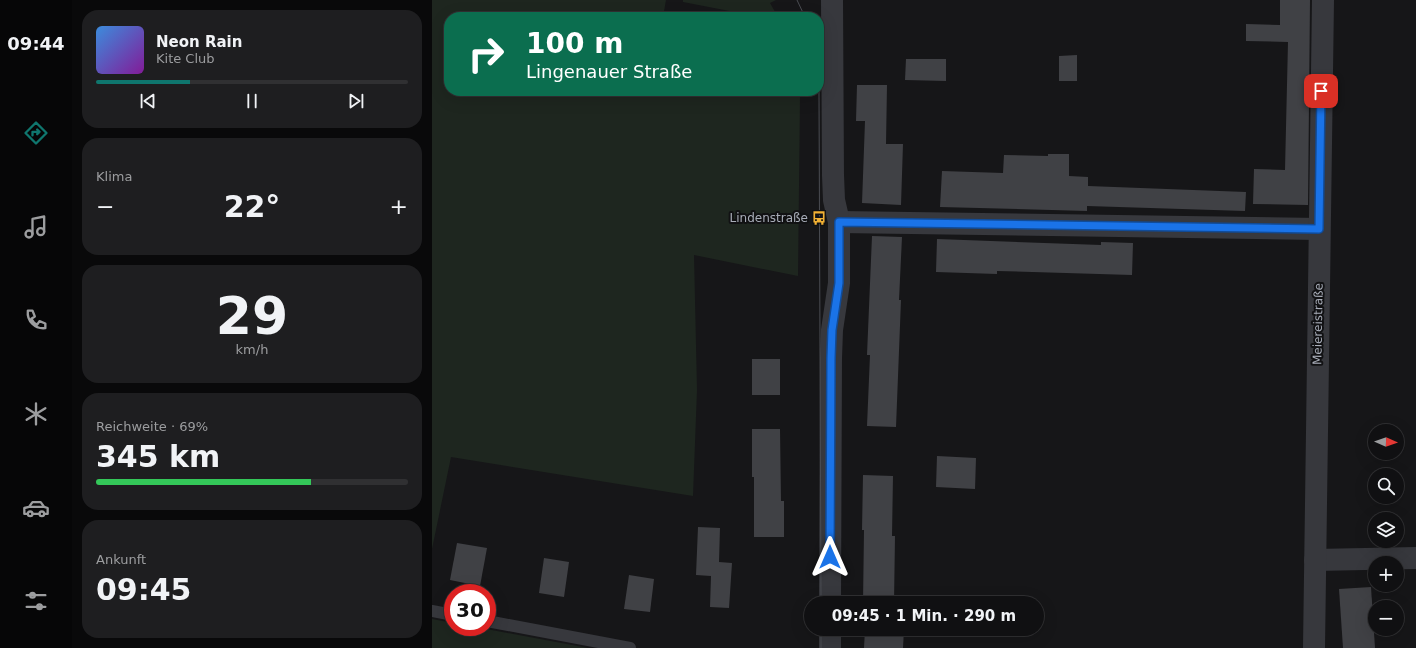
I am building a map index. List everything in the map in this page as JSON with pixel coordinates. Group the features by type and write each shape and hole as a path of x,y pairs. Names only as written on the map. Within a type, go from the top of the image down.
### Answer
{"street":[{"path":"830,596 831,358 832,330 839,283 839,222 834,200 833,175 832,0"},
{"name":"Meiereistraße","path":"1314,648 1323,0"},
{"path":"839,222 1319,229"},
{"path":"1315,560 1416,558"},
{"path":"830,636 830,648"}],"lane":[{"path":"432,611 444,613"},
{"path":"496,623 630,648"}],"shaded area":[{"path":"432,0 666,0 664,12 444,12 444,96 800,97 798,276 694,255 697,390 693,496 451,457 432,549"},
{"path":"683,0 776,0 770,3 775,12 735,12 683,2"},
{"path":"432,619 444,621 444,636 496,636 496,631 588,648 432,648"}],"building":[{"path":"1280,0 1310,0 1308,205 1253,204 1254,169 1285,170 1288,42 1246,41 1246,24 1280,25"},
{"path":"1077,55 1077,81 1059,81 1059,56"},
{"path":"906,59 946,59 946,81 905,80"},
{"path":"857,85 887,85 886,144 903,144 901,205 862,203 865,121 856,121"},
{"path":"1048,154 1069,154 1069,176 1088,177 1088,186 1246,192 1245,211 1087,206 1087,211 940,207 942,171 1003,173 1004,155 1048,156"},
{"path":"872,236 902,237 896,427 867,426 870,355 867,355"},
{"path":"937,239 1101,245 1101,242 1133,243 1132,275 997,271 997,274 936,272"},
{"path":"752,359 780,359 780,395 752,395"},
{"path":"752,429 780,429 781,501 784,501 784,537 754,537"},
{"path":"937,456 976,458 975,489 936,487"},
{"path":"863,475 893,476 892,536 895,536 894,596 863,596 864,530 862,530"},
{"path":"698,527 720,528 719,562 732,563 729,608 710,607 711,576 696,575"},
{"path":"457,543 487,548 480,584 470,584 450,580"},
{"path":"544,558 569,562 564,597 539,593"},
{"path":"629,575 654,579 650,612 624,609"},
{"path":"1368,587 1368,592 1371,592 1372,600 1368,600 1368,636 1374,636 1375,648 1343,648 1339,589"},
{"path":"865,636 904,636 903,648 864,648"}],"tram line":[{"path":"797,0 803,12"},
{"path":"819,96 821,596"},
{"path":"821,636 821,648"}],"place":[{"name":"Lindenstraße","path":"819,218"}],"route":[{"path":"830,557 831,358 832,330 839,283 839,222 1319,229 1321,91"}]}
